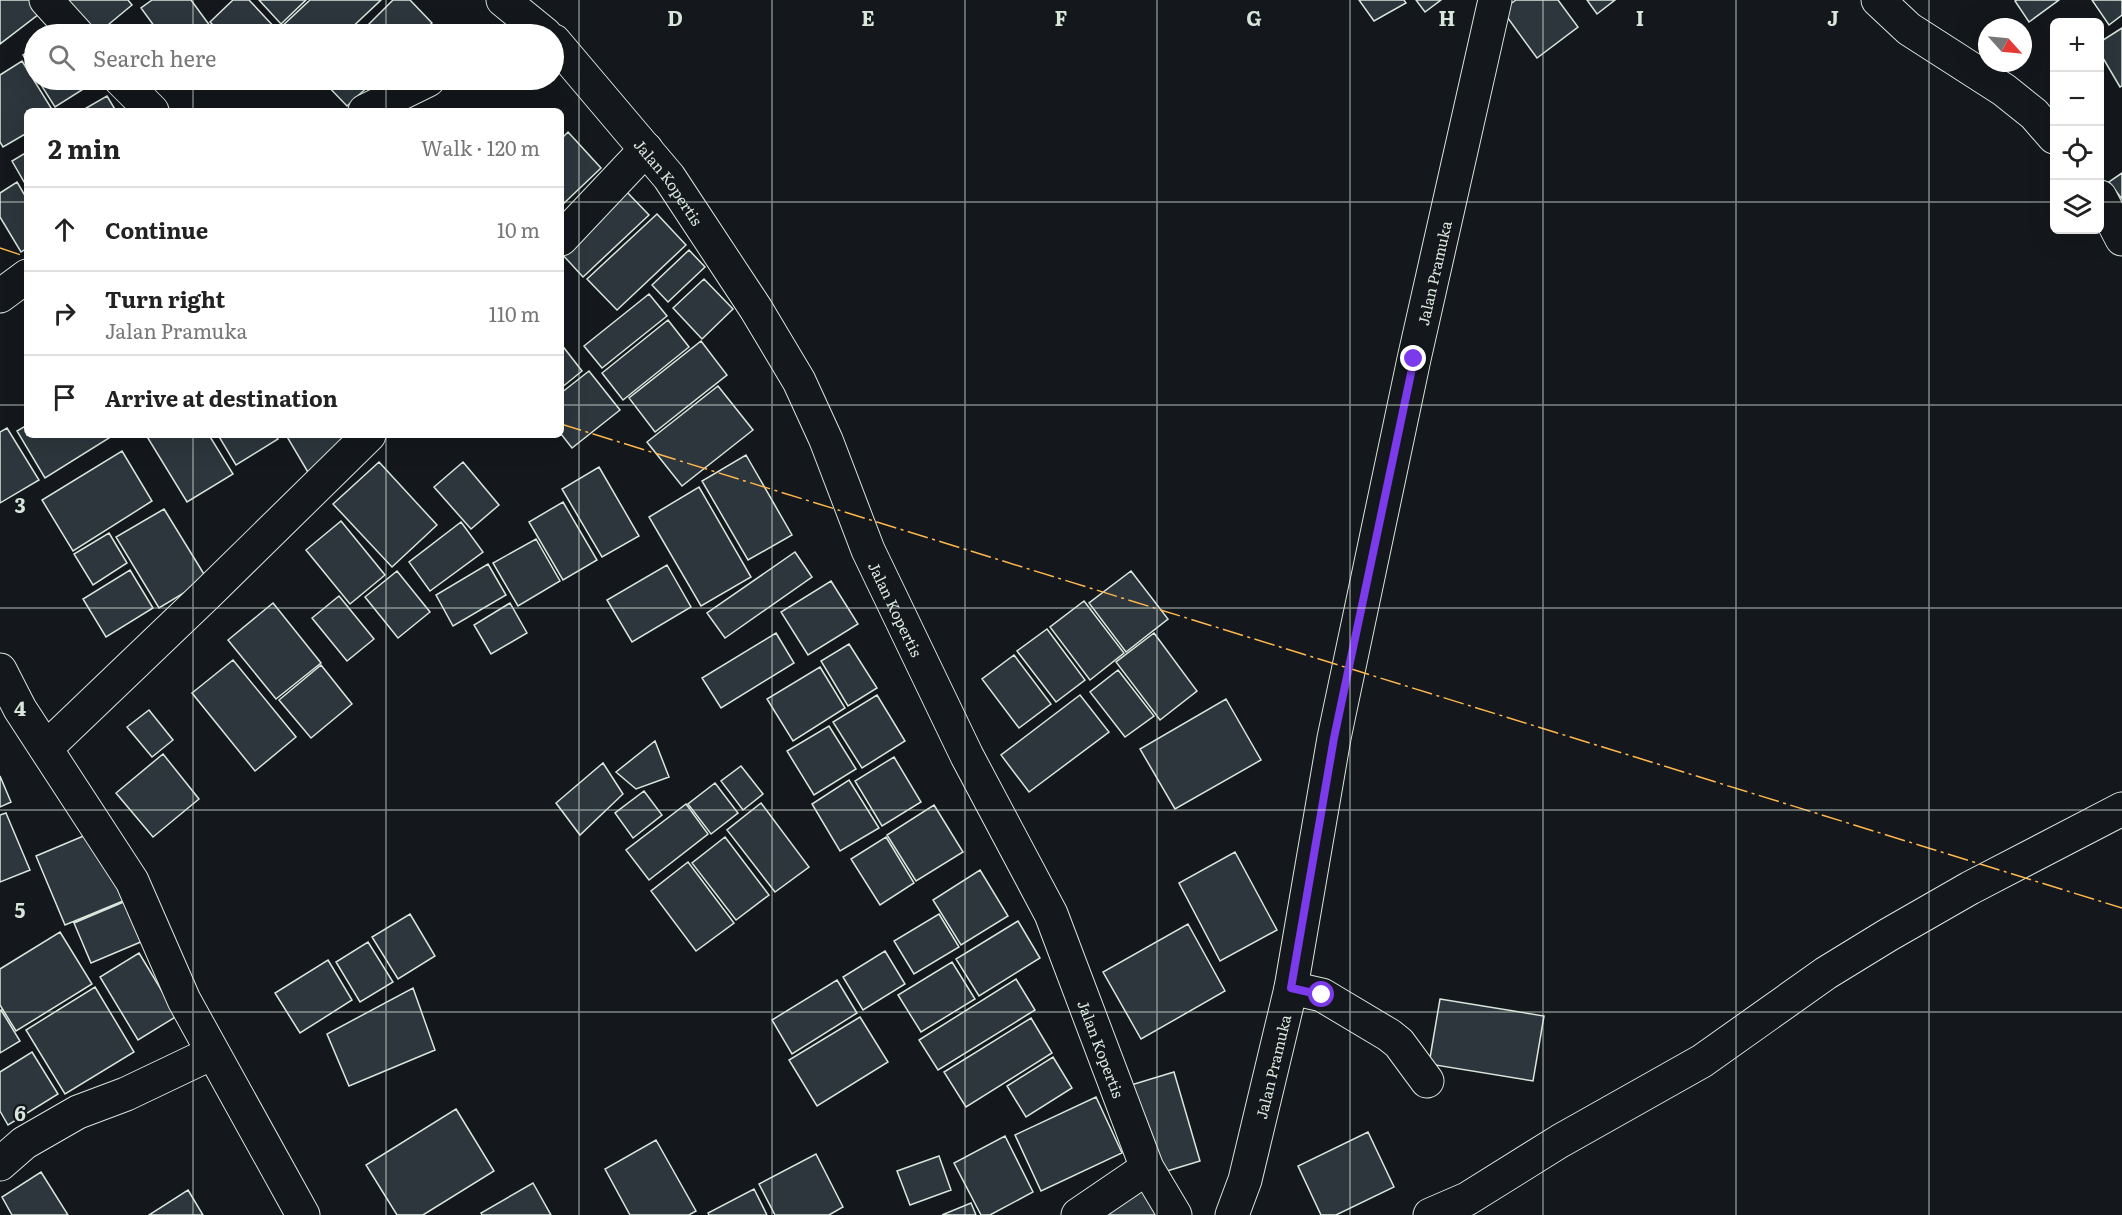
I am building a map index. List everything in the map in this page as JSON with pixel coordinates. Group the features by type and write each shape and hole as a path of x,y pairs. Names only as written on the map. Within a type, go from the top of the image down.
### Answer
{"street":[{"path":"46,0 68,24"},
{"path":"503,0 533,24"},
{"name":"Jalan Pramuka","path":"1232,1215 1245,1180 1291,988 1334,738 1414,359 1495,0"},
{"path":"1878,0 1909,29 2004,90 2034,114 2050,132"},
{"name":"Jalan Kopertis","path":"564,54 669,177 756,309 798,381 826,440 868,550 967,756 1051,914 1147,1168 1175,1215"},
{"path":"131,90 149,108"},
{"path":"371,108 408,90"},
{"path":"564,236 645,149"},
{"path":"2104,205 2122,239"},
{"path":"0,296 24,278"},
{"path":"46,748 366,438"},
{"path":"0,670 10,712 46,748 132,881 184,1000 303,1215"},
{"path":"1430,1215 1467,1198 1560,1141 1702,1062 1826,973 1878,941 1970,888 2122,809"},
{"path":"1291,988 1322,995 1389,1035 1399,1043 1427,1081"},
{"path":"0,1164 24,1143 78,1112 126,1094 212,1053"},
{"path":"1078,1215 1147,1168"}],"building":[{"path":"0,0 31,0 39,14 0,44"},
{"path":"67,0 128,0 132,5 109,24 83,24"},
{"path":"152,0 191,0 209,24 153,24 141,8"},
{"path":"233,0 249,0 272,24 212,24 210,22"},
{"path":"259,0 306,0 281,24"},
{"path":"310,0 381,0 356,24 284,24"},
{"path":"393,0 410,0 432,23 431,24 369,24"},
{"path":"1359,0 1404,0 1406,3 1374,21"},
{"path":"1416,0 1441,0 1425,12"},
{"path":"1516,0 1558,0 1578,27 1537,58 1502,10"},
{"path":"1587,0 1615,0 1597,14"},
{"path":"2059,0 2032,20 2026,18 2015,1"},
{"path":"2092,0 2122,0 2122,15 2109,25"},
{"path":"2122,28 2122,86 2120,87 2104,60 2104,39"},
{"path":"22,61 24,90 40,90 51,108 24,108 24,135 3,147 0,142 0,75"},
{"path":"44,90 82,90 55,107"},
{"path":"332,90 364,90 347,106"},
{"path":"107,96 114,108 86,108"},
{"path":"568,132 601,168 564,203 564,136"},
{"path":"24,154 24,182 12,161"},
{"path":"2122,173 2122,199 2109,182"},
{"path":"17,182 24,194 24,250 21,252 0,217 0,193"},
{"path":"624,189 649,215 583,277 564,256 564,250"},
{"path":"657,214 686,245 617,310 587,279"},
{"path":"689,250 705,267 668,302 652,285"},
{"path":"704,279 733,309 702,339 673,308"},
{"path":"649,294 667,316 602,368 584,346"},
{"path":"668,320 689,347 623,400 602,373"},
{"path":"701,341 727,375 655,432 629,398"},
{"path":"564,348 582,371 564,386"},
{"path":"589,371 620,410 572,448 564,438 564,391"},
{"path":"718,386 753,430 682,486 647,442"},
{"path":"24,427 24,438 109,438 45,478 17,431"},
{"path":"7,428 39,480 0,503 0,432"},
{"path":"148,438 211,438 233,474 187,502"},
{"path":"220,438 278,439 236,465"},
{"path":"288,438 347,438 353,447 309,474"},
{"path":"122,451 152,501 73,551 42,500"},
{"path":"746,455 792,535 748,560 702,481"},
{"path":"379,462 437,525 392,567 333,504"},
{"path":"463,462 499,505 471,529 434,487"},
{"path":"599,467 639,536 602,557 562,489"},
{"path":"699,487 751,577 701,606 649,517"},
{"path":"563,502 597,560 563,580 529,522"},
{"path":"164,509 207,579 159,608 116,537"},
{"path":"341,521 385,575 350,604 306,550"},
{"path":"461,522 483,552 430,591 409,562"},
{"path":"109,533 127,563 93,585 74,554"},
{"path":"536,539 560,581 518,606 493,563"},
{"path":"795,552 812,577 725,638 707,613"},
{"path":"488,564 506,595 453,626 436,595"},
{"path":"667,565 691,607 632,642 607,600"},
{"path":"130,570 153,608 106,637 83,599"},
{"path":"397,571 430,612 398,638 365,597"},
{"path":"1131,571 1168,619 1126,652 1089,603"},
{"path":"831,581 858,624 808,655 781,612"},
{"path":"339,596 374,639 347,661 312,618"},
{"path":"1084,601 1124,653 1090,680 1050,627"},
{"path":"273,603 321,663 276,699 228,640"},
{"path":"510,603 527,633 491,654 474,625"},
{"path":"1047,629 1085,680 1056,702 1017,651"},
{"path":"776,633 794,663 721,708 702,678"},
{"path":"1154,633 1197,691 1160,720 1116,662"},
{"path":"849,644 877,688 848,706 821,661"},
{"path":"1014,655 1051,704 1019,728 982,679"},
{"path":"233,660 296,737 255,771 192,693"},
{"path":"321,665 352,704 311,738 279,700"},
{"path":"820,667 845,708 793,741 767,699"},
{"path":"1118,670 1154,716 1125,737 1090,692"},
{"path":"877,695 905,741 862,768 833,722"},
{"path":"1080,695 1109,732 1029,792 1001,755"},
{"path":"1226,699 1261,760 1175,809 1140,749"},
{"path":"149,710 173,740 152,757 127,727"},
{"path":"829,726 856,769 814,795 787,751"},
{"path":"655,741 669,777 636,789 616,772"},
{"path":"163,754 199,799 153,837 116,793"},
{"path":"894,757 921,802 882,826 855,781"},
{"path":"603,763 623,794 580,835 556,803"},
{"path":"741,766 763,794 743,810 721,781"},
{"path":"0,776 11,802 0,807"},
{"path":"849,780 879,828 840,851 812,804"},
{"path":"715,783 738,813 711,834 688,804"},
{"path":"644,791 662,815 633,838 615,813"},
{"path":"761,803 809,867 775,892 727,830"},
{"path":"686,804 708,834 649,880 626,850"},
{"path":"934,805 963,852 916,881 887,835"},
{"path":"6,813 30,870 0,882 0,815"},
{"path":"93,832 123,901 65,925 36,856"},
{"path":"725,837 769,895 736,920 692,863"},
{"path":"886,837 914,883 880,905 851,859"},
{"path":"1235,852 1277,930 1220,961 1179,883"},
{"path":"688,862 734,923 696,951 651,891"},
{"path":"980,870 1008,916 961,945 933,900"},
{"path":"126,901 143,941 91,963 74,923"},
{"path":"410,914 435,956 398,979 372,937"},
{"path":"939,914 959,947 914,974 894,941"},
{"path":"1018,921 1040,958 979,996 956,959"},
{"path":"1188,924 1225,991 1141,1039 1103,972"},
{"path":"60,932 92,984 16,1031 0,1005 0,969"},
{"path":"368,942 393,982 360,1002 336,962"},
{"path":"885,951 905,984 863,1010 843,977"},
{"path":"139,953 177,1016 138,1040 100,977"},
{"path":"328,960 352,1000 300,1033 275,993"},
{"path":"952,962 975,999 921,1032 898,995"},
{"path":"1016,979 1035,1010 938,1070 919,1040"},
{"path":"837,980 857,1013 792,1054 772,1020"},
{"path":"95,987 134,1052 65,1094 26,1030"},
{"path":"413,988 435,1050 349,1086 327,1034"},
{"path":"1440,999 1544,1016 1533,1081 1429,1064"},
{"path":"0,1011 20,1041 0,1053"},
{"path":"860,1017 888,1062 817,1106 789,1060"},
{"path":"1031,1018 1052,1053 966,1107 944,1072"},
{"path":"32,1052 58,1094 8,1125 0,1111 0,1072"},
{"path":"1053,1057 1072,1088 1026,1117 1007,1086"},
{"path":"1174,1072 1200,1161 1157,1174 1131,1085"},
{"path":"1096,1097 1122,1153 1041,1191 1015,1135"},
{"path":"456,1109 494,1171 423,1215 397,1215 366,1165"},
{"path":"1368,1132 1394,1187 1336,1215 1321,1215 1298,1166"},
{"path":"1005,1136 1033,1192 990,1215 981,1215 954,1163"},
{"path":"656,1140 696,1211 689,1215 630,1215 605,1169"},
{"path":"816,1154 843,1207 829,1215 775,1215 759,1184"},
{"path":"939,1156 951,1190 910,1205 897,1171"},
{"path":"41,1172 68,1215 12,1215 2,1197"},
{"path":"533,1183 551,1215 482,1215 481,1213"},
{"path":"754,1189 767,1215 709,1215 708,1213"},
{"path":"188,1190 203,1215 149,1215"},
{"path":"1143,1190 1156,1215 1103,1215"},
{"path":"971,1203 976,1215 942,1215"}],"power":[{"path":"0,248 24,256"},
{"path":"564,425 2122,908"}],"route":[{"path":"1322,995 1291,988 1334,738 1414,359"}]}
